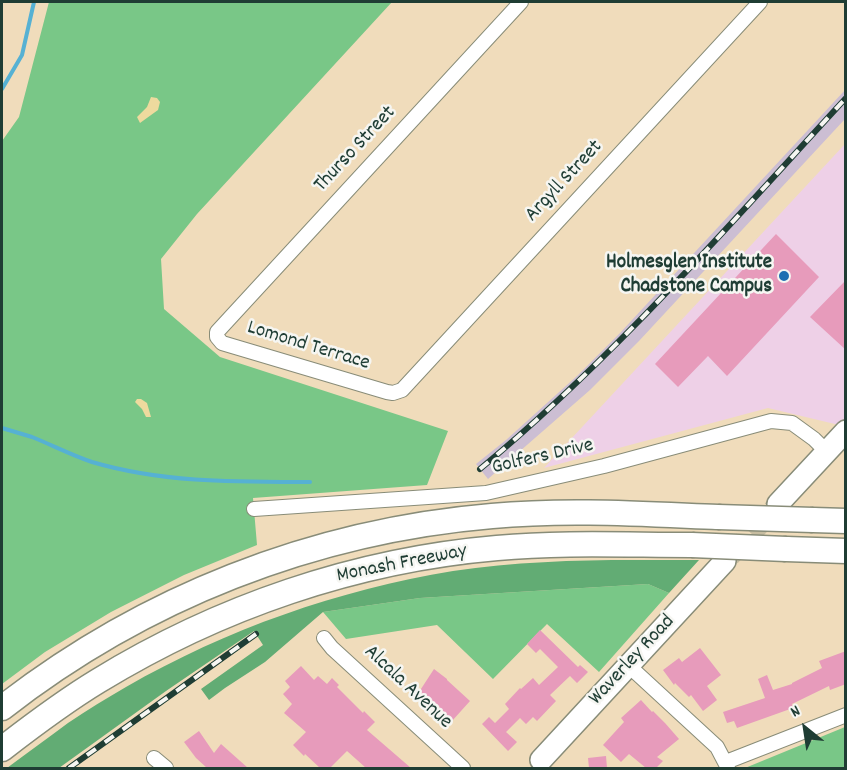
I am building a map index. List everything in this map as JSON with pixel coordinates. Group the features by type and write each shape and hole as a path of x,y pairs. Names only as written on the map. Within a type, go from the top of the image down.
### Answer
{"highway":[{"name":"Monash Freeway","path":"2,708 26,689 85,650 158,609 232,576 324,545 404,527 493,515 577,512 846,521"},
{"name":"Monash Freeway","path":"2,749 97,681 172,640 248,606 289,591 370,568 496,548 581,544 692,545 846,551"}],"main road":[{"path":"778,504 846,431"},
{"name":"Waverley Road","path":"541,760 725,561"}],"street":[{"name":"Thurso Street","path":"222,327 521,2"},
{"name":"Argyll Street","path":"402,390 760,2"},
{"name":"Lomond Terrace","path":"222,327 217,334 222,343 387,392 402,390"},
{"name":"Golfers Drive","path":"254,509 486,493 604,466 771,421 792,423 826,451"},
{"name":"Alcala Avenue","path":"324,638 332,648 463,768"},
{"path":"629,666 717,747 727,765 846,715"},
{"path":"154,758 166,768"}],"shaded area":[{"path":"845,90 845,119 639,341 590,390 488,479 476,464 578,375 620,333"},
{"name":"Holmesglen Institute Chadstone Campus","path":"845,144 846,418 839,425 768,408 544,468"}],"green space":[{"path":"49,2 392,2 197,214 161,259 164,309 220,357 448,431 427,485 253,498 257,545 184,575 111,612 45,652 2,684 2,141 19,117"},
{"path":"589,560 699,560 669,593 648,584 420,598 323,612 265,662 209,700 201,689 263,645 254,631 59,768 7,768 97,704 164,666 244,630 326,601 410,579 498,565"},
{"path":"648,584 669,593 599,672 547,624 493,679 437,625 346,639 323,612 420,598"},
{"path":"845,727 845,768 745,768"}],"sand":[{"path":"151,97 157,98 160,102 158,110 140,123 137,117 147,107"},
{"path":"137,399 147,403 151,417 146,417 135,402"}],"building":[{"path":"776,234 819,277 727,376 708,356 678,387 655,364"},
{"path":"846,280 846,350 810,317"},
{"path":"540,630 578,667 580,665 588,672 577,683 570,676 550,695 556,701 537,721 533,717 526,724 520,718 506,732 517,742 508,751 482,724 489,717 495,723 509,709 505,704 520,688 533,678 539,685 558,667 540,649 536,653 527,644"},
{"path":"700,648 721,675 707,686 717,700 703,711 691,695 689,697 675,683 674,685 663,670 679,658 682,662"},
{"path":"846,651 846,684 830,690 829,686 792,704 793,708 737,728 734,721 727,723 723,712 765,698 758,679 767,675 773,690 792,684 822,668 819,661"},
{"path":"301,666 314,680 318,676 327,684 332,678 339,685 337,687 375,722 367,730 411,768 366,768 347,751 330,768 320,768 305,754 304,756 293,745 306,732 284,713 292,704 283,694 290,687 285,681"},
{"path":"434,669 470,701 452,721 440,707 419,692"},
{"path":"641,700 679,739 657,757 663,761 656,768 646,768 629,754 621,762 603,745 624,722 621,718"},
{"path":"199,731 214,753 221,744 248,768 207,768 184,742"},
{"path":"606,756 607,768 589,768 588,758"}],"waterway":[{"path":"2,89 22,55 34,2"},
{"path":"2,428 32,437 92,462 146,474 200,480 310,482"}],"tunnel":[{"path":"730,556 774,509"}],"railway":[{"path":"480,469 624,337 846,98"},
{"path":"69,768 256,634"}],"place":[{"name":"Holmesglen Institute Chadstone Campus","path":"784,276"}]}
